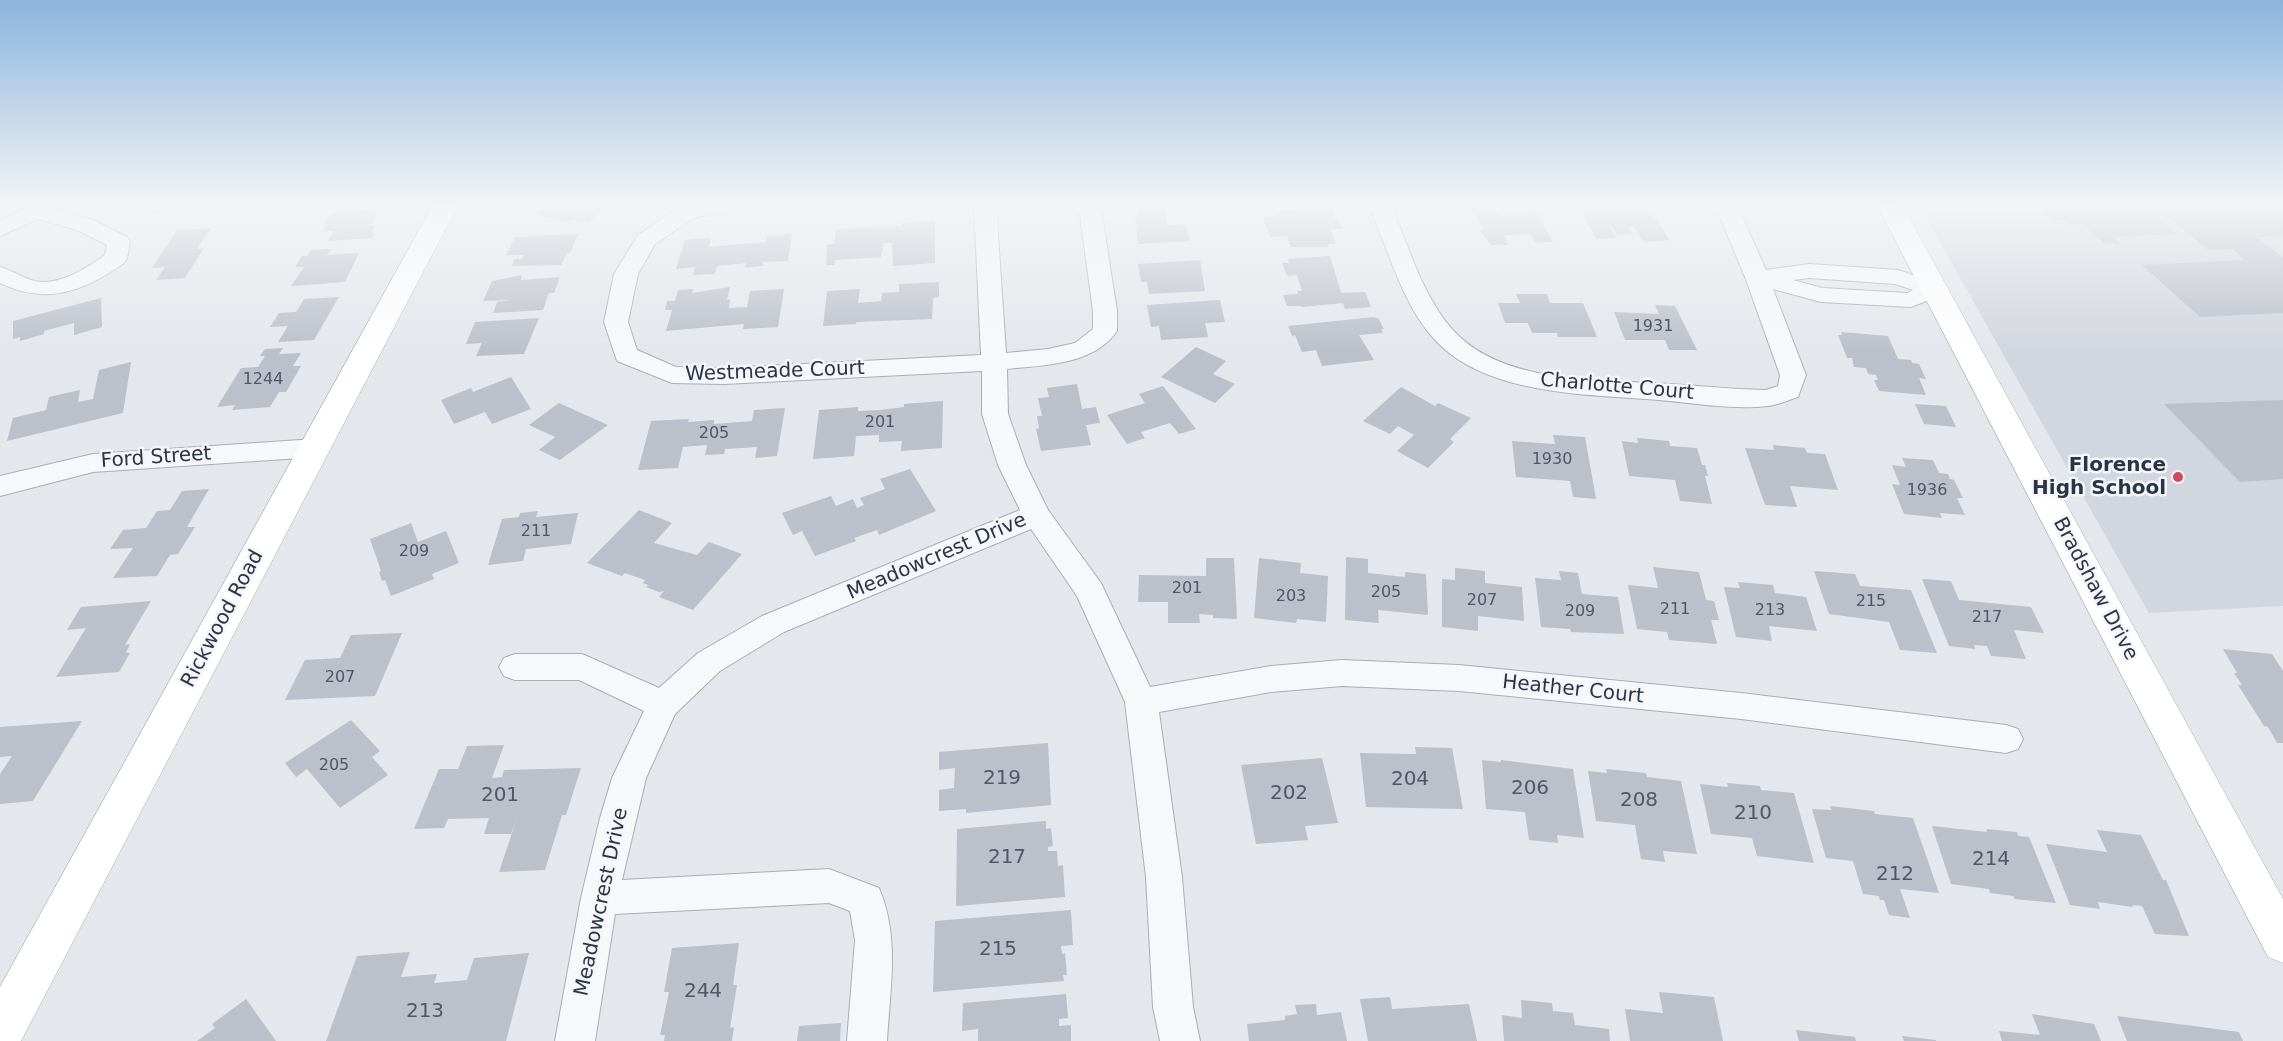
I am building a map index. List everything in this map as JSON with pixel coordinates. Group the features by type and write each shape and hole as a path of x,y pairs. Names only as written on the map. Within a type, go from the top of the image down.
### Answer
{"main road":[{"name":"Rickwood Road","path":"0,1033 420,254"},
{"name":"Bradshaw Drive","path":"1915,254 2283,942"}],"street":[{"path":"0,274 29,287 57,286 91,276 116,258 117,254"},
{"name":"Westmeade Court","path":"638,254 626,274 616,322 626,355 672,375 724,376 994,362 1048,357 1083,349 1105,332 1105,310 1097,254"},
{"path":"988,254 994,362 994,414 1012,465 1036,516"},
{"name":"Charlotte Court","path":"1401,254 1425,307 1444,335 1477,360 1528,378 1588,387 1737,398 1768,398 1789,391 1793,375 1747,254"},
{"path":"1757,277 1821,295 1911,300 1934,290"},
{"name":"Ford Street","path":"0,486 93,462 315,448"},
{"name":"Meadowcrest Drive","path":"575,1041 598,898 629,778 663,705 709,662 773,624 1036,516 1090,591 1142,702 1164,876 1173,1007 1180,1041"},
{"path":"515,667 582,668 663,705"},
{"name":"Heather Court","path":"1142,702 1271,679 1342,673 1459,678 1741,706 2006,739"},
{"path":"598,898 829,886 866,900 874,940 867,1041"}],"shaded area":[{"name":"Florence High School","path":"1946,254 2283,254 2283,606 2149,613"}],"building":[{"path":"161,254 200,254 185,278 156,280 165,267 152,268"},
{"path":"309,254 359,254 345,282 291,286 304,267 295,267 302,256"},
{"path":"567,254 561,265 512,266 514,259 522,259 524,255 506,255"},
{"path":"681,254 789,254 788,261 763,262 763,266 745,268 746,263 717,266 715,274 693,275 695,267 676,269"},
{"path":"827,254 882,254 881,257 835,260 834,265 826,265"},
{"path":"892,254 935,254 935,263 893,266"},
{"path":"2238,254 2278,254 2283,258 2283,313 2200,317 2142,265 2245,260"},
{"path":"1330,256 1341,293 1365,292 1371,307 1345,309 1343,303 1302,307 1287,306 1283,295 1298,294 1297,291 1302,291 1297,275 1287,276 1282,263 1289,263 1288,259"},
{"path":"1200,260 1205,291 1149,294 1147,282 1141,282 1138,264"},
{"path":"522,275 521,280 560,277 554,293 549,293 543,310 493,313 497,302 511,300 483,301 492,281"},
{"path":"939,282 939,297 933,298 932,319 856,322 856,324 823,326 827,291 860,289 858,303 881,301 882,293 899,292 899,284"},
{"path":"730,287 727,300 730,299 729,308 747,307 750,291 784,289 778,327 743,329 744,324 666,331 672,310 665,310 667,301 675,301 678,290 693,289 692,293"},
{"path":"1516,294 1547,294 1550,303 1583,303 1597,337 1558,337 1557,333 1532,333 1528,323 1505,323 1498,303 1520,303"},
{"path":"339,297 314,340 278,342 288,326 270,327 279,313 296,312 304,299"},
{"path":"101,298 102,327 74,335 74,323 44,331 44,334 20,341 20,337 13,339 13,321"},
{"path":"1220,300 1225,322 1205,323 1208,337 1161,340 1159,326 1151,327 1147,305"},
{"path":"1655,305 1675,306 1697,350 1669,350 1665,340 1625,340 1614,312 1659,314"},
{"path":"1374,317 1379,319 1384,329 1381,329 1383,333 1359,335 1374,360 1322,366 1316,350 1302,352 1295,335 1292,336 1288,326"},
{"path":"539,318 524,354 476,356 482,343 466,344 475,322"},
{"path":"1841,332 1888,336 1898,359 1911,360 1912,363 1919,364 1926,379 1919,378 1926,395 1879,391 1874,380 1878,380 1876,375 1868,374 1866,368 1854,367 1852,358 1847,358 1838,335 1842,335"},
{"path":"1196,347 1226,361 1213,374 1235,384 1215,403 1161,377"},
{"path":"283,348 279,354 301,353 293,366 301,366 286,392 279,392 270,407 232,410 235,405 217,407 241,368 258,367 265,356 260,356 265,349"},
{"path":"131,362 123,413 7,441 13,418 46,410 49,397 80,390 78,402 93,399 99,370"},
{"path":"511,377 531,409 492,424 485,412 454,424 441,400 471,388 473,392"},
{"path":"1077,384 1082,409 1096,407 1100,423 1086,425 1091,445 1041,451 1036,429 1039,428 1037,416 1042,416 1038,398 1049,397 1047,388"},
{"path":"1163,386 1196,429 1179,434 1170,423 1141,432 1145,438 1127,444 1107,415 1145,403 1139,394"},
{"path":"1401,387 1435,406 1438,403 1471,418 1450,439 1454,442 1428,468 1397,451 1414,435 1398,426 1390,434 1363,421"},
{"path":"2283,400 2283,479 2240,482 2164,404"},
{"path":"943,401 942,448 901,451 902,441 879,442 879,435 856,436 854,456 813,459 819,410 858,407 858,411 880,410 904,407 904,404"},
{"path":"559,403 608,425 560,460 539,450 555,437 529,425"},
{"path":"1915,404 1946,406 1956,427 1924,424"},
{"path":"785,408 777,456 755,458 757,447 725,449 724,454 705,455 707,445 683,447 678,468 638,470 651,421 714,420 714,424 752,421 754,410"},
{"path":"1553,435 1585,437 1596,499 1573,497 1570,481 1516,477 1512,441 1555,444"},
{"path":"1637,438 1669,441 1670,446 1697,448 1708,476 1705,476 1712,504 1680,501 1675,480 1629,476 1622,441 1638,443"},
{"path":"1773,445 1805,448 1807,453 1825,454 1838,490 1790,486 1797,507 1765,505 1745,448 1774,450"},
{"path":"1902,458 1933,460 1939,473 1948,474 1950,479 1954,480 1963,498 1957,498 1965,515 1940,513 1942,518 1904,514 1892,484 1900,485 1892,465 1906,467"},
{"path":"910,469 936,511 879,535 877,530 854,538 856,541 815,556 802,531 793,535 782,513 831,496 836,506 853,499 857,508 864,505 860,498 885,489 880,479"},
{"path":"209,489 187,527 195,527 178,554 170,555 157,576 113,578 133,548 110,549 123,530 146,528 157,511 170,510 182,491"},
{"path":"639,510 672,523 654,543 697,555 709,542 742,554 693,610 659,597 664,591 659,592 646,587 648,585 643,583 645,580 625,573 622,576 587,563"},
{"path":"538,511 536,517 578,513 571,544 526,549 523,561 488,565 502,519 519,517 520,513"},
{"path":"411,523 418,542 446,531 459,563 432,574 434,579 391,596 385,580 382,581 370,539"},
{"path":"1346,557 1368,559 1368,573 1405,577 1405,572 1426,574 1428,615 1378,610 1379,623 1345,620"},
{"path":"1206,558 1234,558 1237,619 1213,618 1213,615 1199,614 1200,623 1168,623 1168,602 1138,602 1139,575 1206,576"},
{"path":"1259,558 1301,563 1300,573 1328,576 1326,622 1297,619 1296,623 1254,618"},
{"path":"1653,567 1699,572 1706,600 1714,601 1719,620 1711,620 1717,644 1669,640 1667,632 1637,629 1628,585 1658,588"},
{"path":"1455,568 1485,571 1485,583 1522,587 1524,621 1478,616 1478,631 1442,627 1442,579 1455,580"},
{"path":"1559,571 1578,573 1582,594 1618,597 1624,634 1571,632 1570,629 1541,627 1535,578 1561,580"},
{"path":"1814,571 1855,574 1860,586 1911,590 1937,653 1900,650 1889,622 1829,614"},
{"path":"1922,579 1951,581 1959,600 2031,607 2044,633 2014,630 2026,659 1991,656 1987,646 1974,645 1975,649 1949,646"},
{"path":"1738,582 1773,585 1775,593 1806,597 1817,631 1769,626 1772,641 1736,637 1724,587 1740,588"},
{"path":"151,601 125,645 130,644 126,653 130,653 119,672 56,677 86,628 67,630 81,607"},
{"path":"402,633 375,696 285,700 305,660 340,658 351,635"},
{"path":"2223,649 2272,654 2283,671 2283,743 2277,743 2268,727 2264,726 2238,685 2242,685"},
{"path":"351,720 380,751 372,757 388,775 340,808 307,769 296,777 285,763"},
{"path":"82,721 33,801 0,804 0,774 12,756 0,757 0,727"},
{"path":"1048,743 1051,805 966,813 966,809 939,811 939,790 954,788 955,768 939,770 939,752"},
{"path":"504,745 492,778 502,777 504,770 581,768 566,815 562,815 545,870 499,872 517,818 511,834 484,834 489,818 448,819 444,828 414,829 439,769 458,769 467,746"},
{"path":"1415,747 1452,748 1463,809 1366,807 1360,753 1416,754"},
{"path":"1322,758 1338,823 1305,826 1308,840 1256,844 1241,765"},
{"path":"1482,760 1501,762 1501,760 1573,769 1584,838 1557,835 1558,843 1529,840 1525,812 1486,809"},
{"path":"1606,769 1646,773 1647,777 1681,781 1697,854 1663,851 1665,862 1641,859 1635,825 1596,821 1588,771 1607,773"},
{"path":"1727,783 1760,786 1761,790 1794,793 1814,863 1757,856 1752,838 1711,834 1700,784 1728,787"},
{"path":"1830,806 1913,818 1939,893 1900,889 1910,918 1889,915 1884,900 1880,900 1879,896 1863,894 1853,861 1826,858 1812,809 1832,810"},
{"path":"1046,821 1046,829 1051,828 1053,846 1048,847 1048,851 1057,851 1058,866 1063,865 1065,897 956,906 957,829"},
{"path":"1932,826 1987,832 1986,829 2017,832 2018,836 2029,837 2056,903 2015,899 2013,896 1990,893 1989,889 1951,884"},
{"path":"2097,830 2141,835 2163,880 2166,880 2189,936 2155,934 2142,906 2132,905 2133,907 2098,902 2100,909 2070,905 2046,844 2107,852"},
{"path":"1071,910 1073,945 1061,946 1062,954 1065,953 1067,975 1063,975 1064,981 933,992 935,921"},
{"path":"739,943 733,985 737,985 730,1028 734,1027 732,1041 664,1041 665,1035 660,1035 669,992 664,992 672,948"},
{"path":"410,952 401,977 437,974 434,983 467,980 474,958 529,953 506,1041 326,1041 357,956"},
{"path":"1659,992 1714,997 1723,1041 1630,1041 1625,1009 1663,1013"},
{"path":"1066,994 1068,1018 1059,1019 1059,1026 1071,1025 1071,1041 978,1041 978,1029 962,1031 963,1003"},
{"path":"1390,997 1392,1009 1469,1004 1477,1041 1368,1041 1360,999"},
{"path":"246,999 276,1041 197,1041 215,1028 212,1024"},
{"path":"1521,1000 1552,1003 1553,1011 1573,1013 1575,1025 1609,1029 1610,1041 1504,1041 1502,1015 1522,1018"},
{"path":"1316,1004 1317,1015 1341,1012 1347,1041 1249,1041 1247,1024 1285,1020 1285,1016 1297,1014 1295,1005"},
{"path":"2032,1014 2094,1024 2101,1041 2002,1041 1999,1031 2040,1035"},
{"path":"2117,1016 2239,1032 2243,1041 2127,1041"},
{"path":"841,1023 840,1041 797,1041 799,1026"},
{"path":"1796,1030 1855,1037 1856,1041 1799,1041"},
{"path":"1902,1036 1936,1040 1936,1041 1904,1041"}],"place":[{"name":"Florence High School","path":"2178,477"}]}
